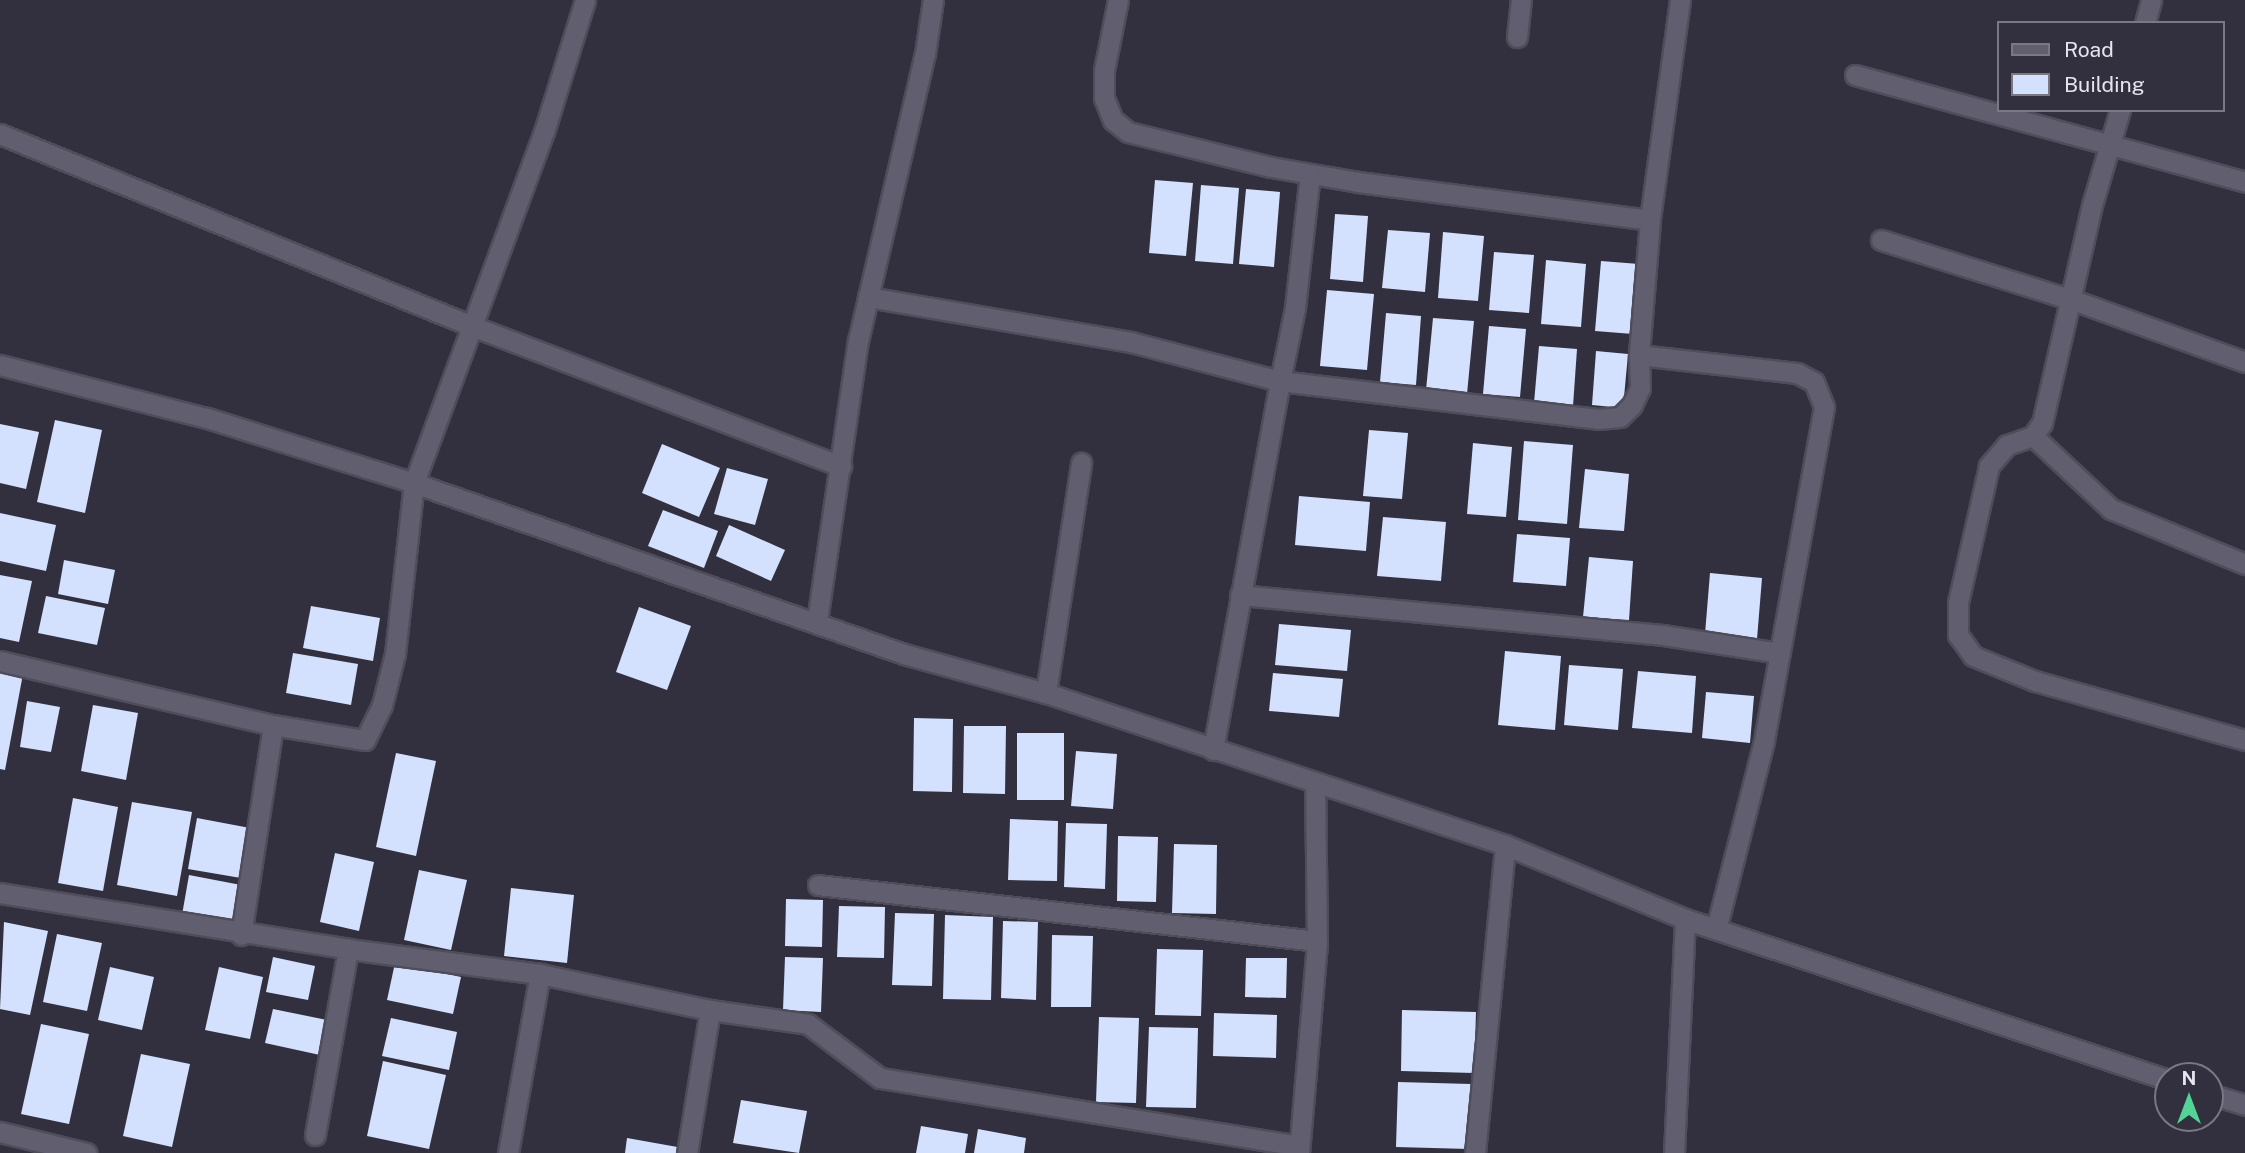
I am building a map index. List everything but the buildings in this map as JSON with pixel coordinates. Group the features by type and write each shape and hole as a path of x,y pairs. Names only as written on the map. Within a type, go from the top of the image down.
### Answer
{"street":[{"path":"0,661 273,725 365,740 382,705 395,654 414,483 544,132 585,0"},
{"path":"817,621 868,297 925,54 933,0"},
{"path":"1118,0 1104,71 1104,98 1112,120 1128,132 1310,174 1650,220"},
{"path":"1517,37 1521,0"},
{"path":"868,297 1131,342 1280,381 1598,419 1620,417 1632,405 1640,388 1639,355 1650,220 1680,0"},
{"path":"2146,21 2151,0"},
{"path":"1855,75 2245,182"},
{"path":"2119,112 2042,423 2033,436 2007,445 1989,466 1958,603 1958,635 1973,656 2035,681 2245,740"},
{"path":"0,134 472,326 841,466"},
{"path":"1213,750 1295,308 1310,174"},
{"path":"1881,240 2073,300 2245,362"},
{"path":"1639,355 1797,373 1820,391 1824,407 1764,741 1717,926"},
{"path":"0,365 207,418 414,483 817,621 904,654 1046,693 1505,845 1685,919 1717,926 1727,934 2154,1075"},
{"path":"2033,436 2111,509 2245,564"},
{"path":"1046,693 1081,463"},
{"path":"1240,595 1662,635 1780,653"},
{"path":"240,935 273,725"},
{"path":"0,893 240,935 540,974 710,1010 808,1024 880,1078 1299,1150 1317,941 1315,782"},
{"path":"1475,1153 1505,845"},
{"path":"818,885 1317,941"},
{"path":"1674,1153 1685,919"},
{"path":"315,1135 348,949"},
{"path":"508,1153 540,974"},
{"path":"687,1153 710,1010"},
{"path":"2224,1098 2245,1105"},
{"path":"0,1132 86,1153"}]}
